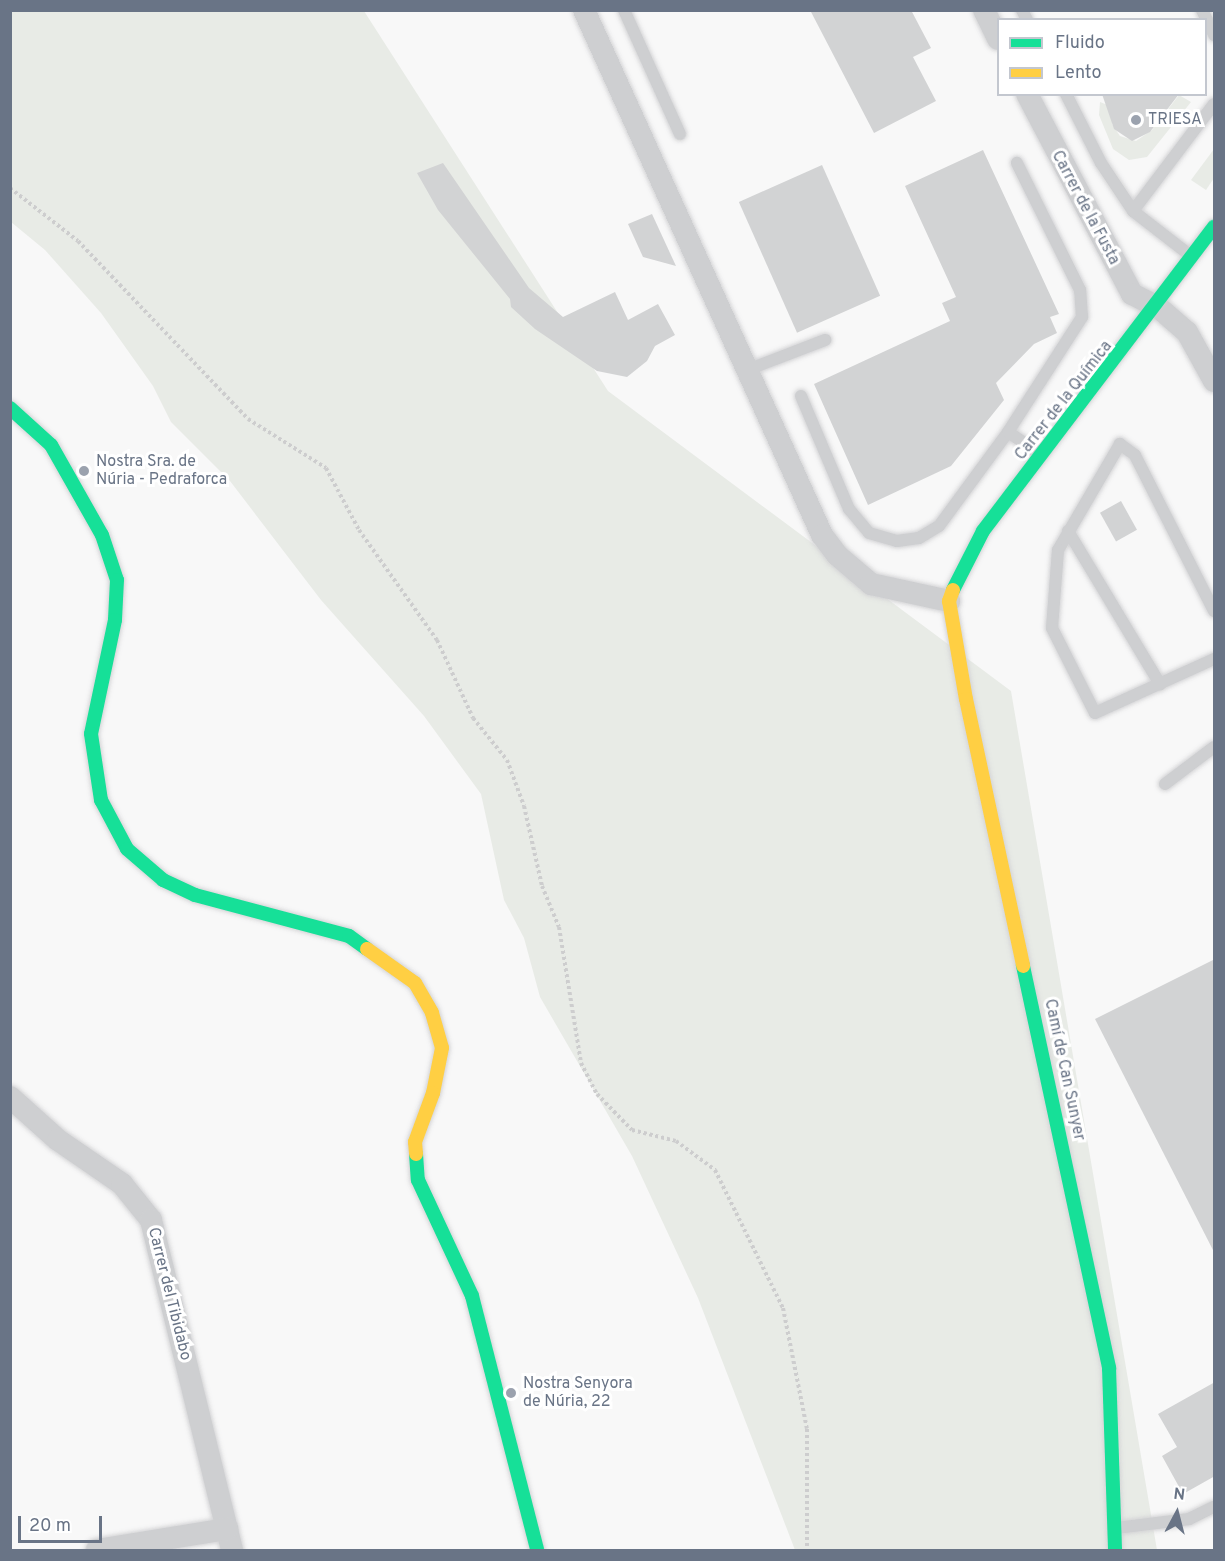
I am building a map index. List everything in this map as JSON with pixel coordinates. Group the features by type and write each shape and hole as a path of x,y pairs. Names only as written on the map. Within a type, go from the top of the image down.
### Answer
{"street":[{"path":"984,10 997,35"},
{"path":"584,11 822,535 837,555 871,584 950,601"},
{"name":"Carrer de la Fusta","path":"1028,96 1132,294 1158,307 1187,332 1215,381"},
{"name":"Carrer de la Química","path":"950,601 960,570 983,531 1158,307 1215,227"},
{"path":"10,408 51,445 102,536 117,580 115,620 91,734 101,800 127,849 163,880 195,895 349,936 415,983 432,1013 442,1048 433,1093 415,1142 418,1180 472,1296 537,1551"},
{"name":"Camí de Can Sunyer","path":"950,601 966,699 1109,1368 1115,1551"},
{"name":"Carrer del Tibidabo","path":"10,1097 58,1140 122,1184 151,1220 229,1540"},
{"path":"97,1551 229,1540"}],"lane":[{"path":"624,10 680,134"},
{"path":"1207,20 1215,35"},
{"path":"1066,96 1101,162 1133,211 1192,257"},
{"path":"1133,211 1215,104"},
{"path":"801,396 849,509 869,533 897,541 919,538 939,526 1008,432 1082,317 1080,290 1017,163"},
{"path":"747,370 825,340"},
{"path":"1008,432 1042,455"},
{"path":"1215,611 1135,455 1120,444 1058,550 1053,628 1095,713 1215,659"},
{"path":"1068,531 1160,684"},
{"path":"1165,784 1215,747"},
{"path":"1114,1528 1189,1519 1215,1507"}],"path":[{"path":"10,188 78,241 248,419 326,468 359,530 438,640 473,718 507,760 524,806 542,886 559,927 580,1063 597,1094 632,1130 676,1141 715,1170 741,1216 783,1308 807,1429 807,1551"}],"shaded area":[{"path":"10,11 364,11 608,391 1011,691 1157,1550 795,1550 698,1298 632,1156 540,997 524,938 504,900 481,794 424,716 321,600 230,481 171,422 153,386 101,313 45,250 11,222"},
{"path":"1178,96 1191,102 1147,157 1129,160 1113,149 1099,115 1100,102 1113,107 1112,124 1120,136 1136,141 1152,130"},
{"path":"1214,149 1214,178 1206,190 1191,180"}],"building":[{"path":"810,10 911,10 931,48 913,57 936,101 874,133"},
{"name":"TRIESA","path":"1103,96 1177,96 1150,132 1132,141 1114,129"},
{"path":"983,150 1059,314 1050,317 1057,333 1034,344 996,383 1004,400 951,466 868,505 814,384 950,321 942,303 956,297 905,186"},
{"path":"443,163 529,288 563,317 615,292 628,320 658,304 675,335 655,346 647,361 627,377 597,371 535,329 511,307 510,299 438,210 417,173"},
{"path":"822,165 880,296 797,333 739,202"},
{"path":"652,214 676,266 643,257 628,224"},
{"path":"1121,501 1137,530 1116,541 1100,513"},
{"path":"1215,959 1215,1254 1095,1019"},
{"path":"1215,1382 1215,1476 1183,1494 1162,1456 1177,1447 1158,1414"}],"traffic: fast":[{"path":"953,590 983,531 1214,227"},
{"path":"10,408 51,445 102,535 117,580 115,620 91,734 101,800 127,849 163,880 195,895 349,936 367,949"},
{"path":"1023,966 1109,1368 1115,1550"},
{"path":"416,1154 418,1180 472,1296 537,1550"}],"traffic: slow":[{"path":"953,590 949,601 966,699 1023,966"},
{"path":"367,949 415,983 432,1013 442,1048 433,1093 415,1142 416,1154"}],"place":[{"name":"TRIESA","path":"1136,120"},
{"name":"Nostra Sra. de Núria - Pedraforca","path":"84,471"},
{"name":"Nostra Senyora de Núria, 22","path":"511,1393"}]}
